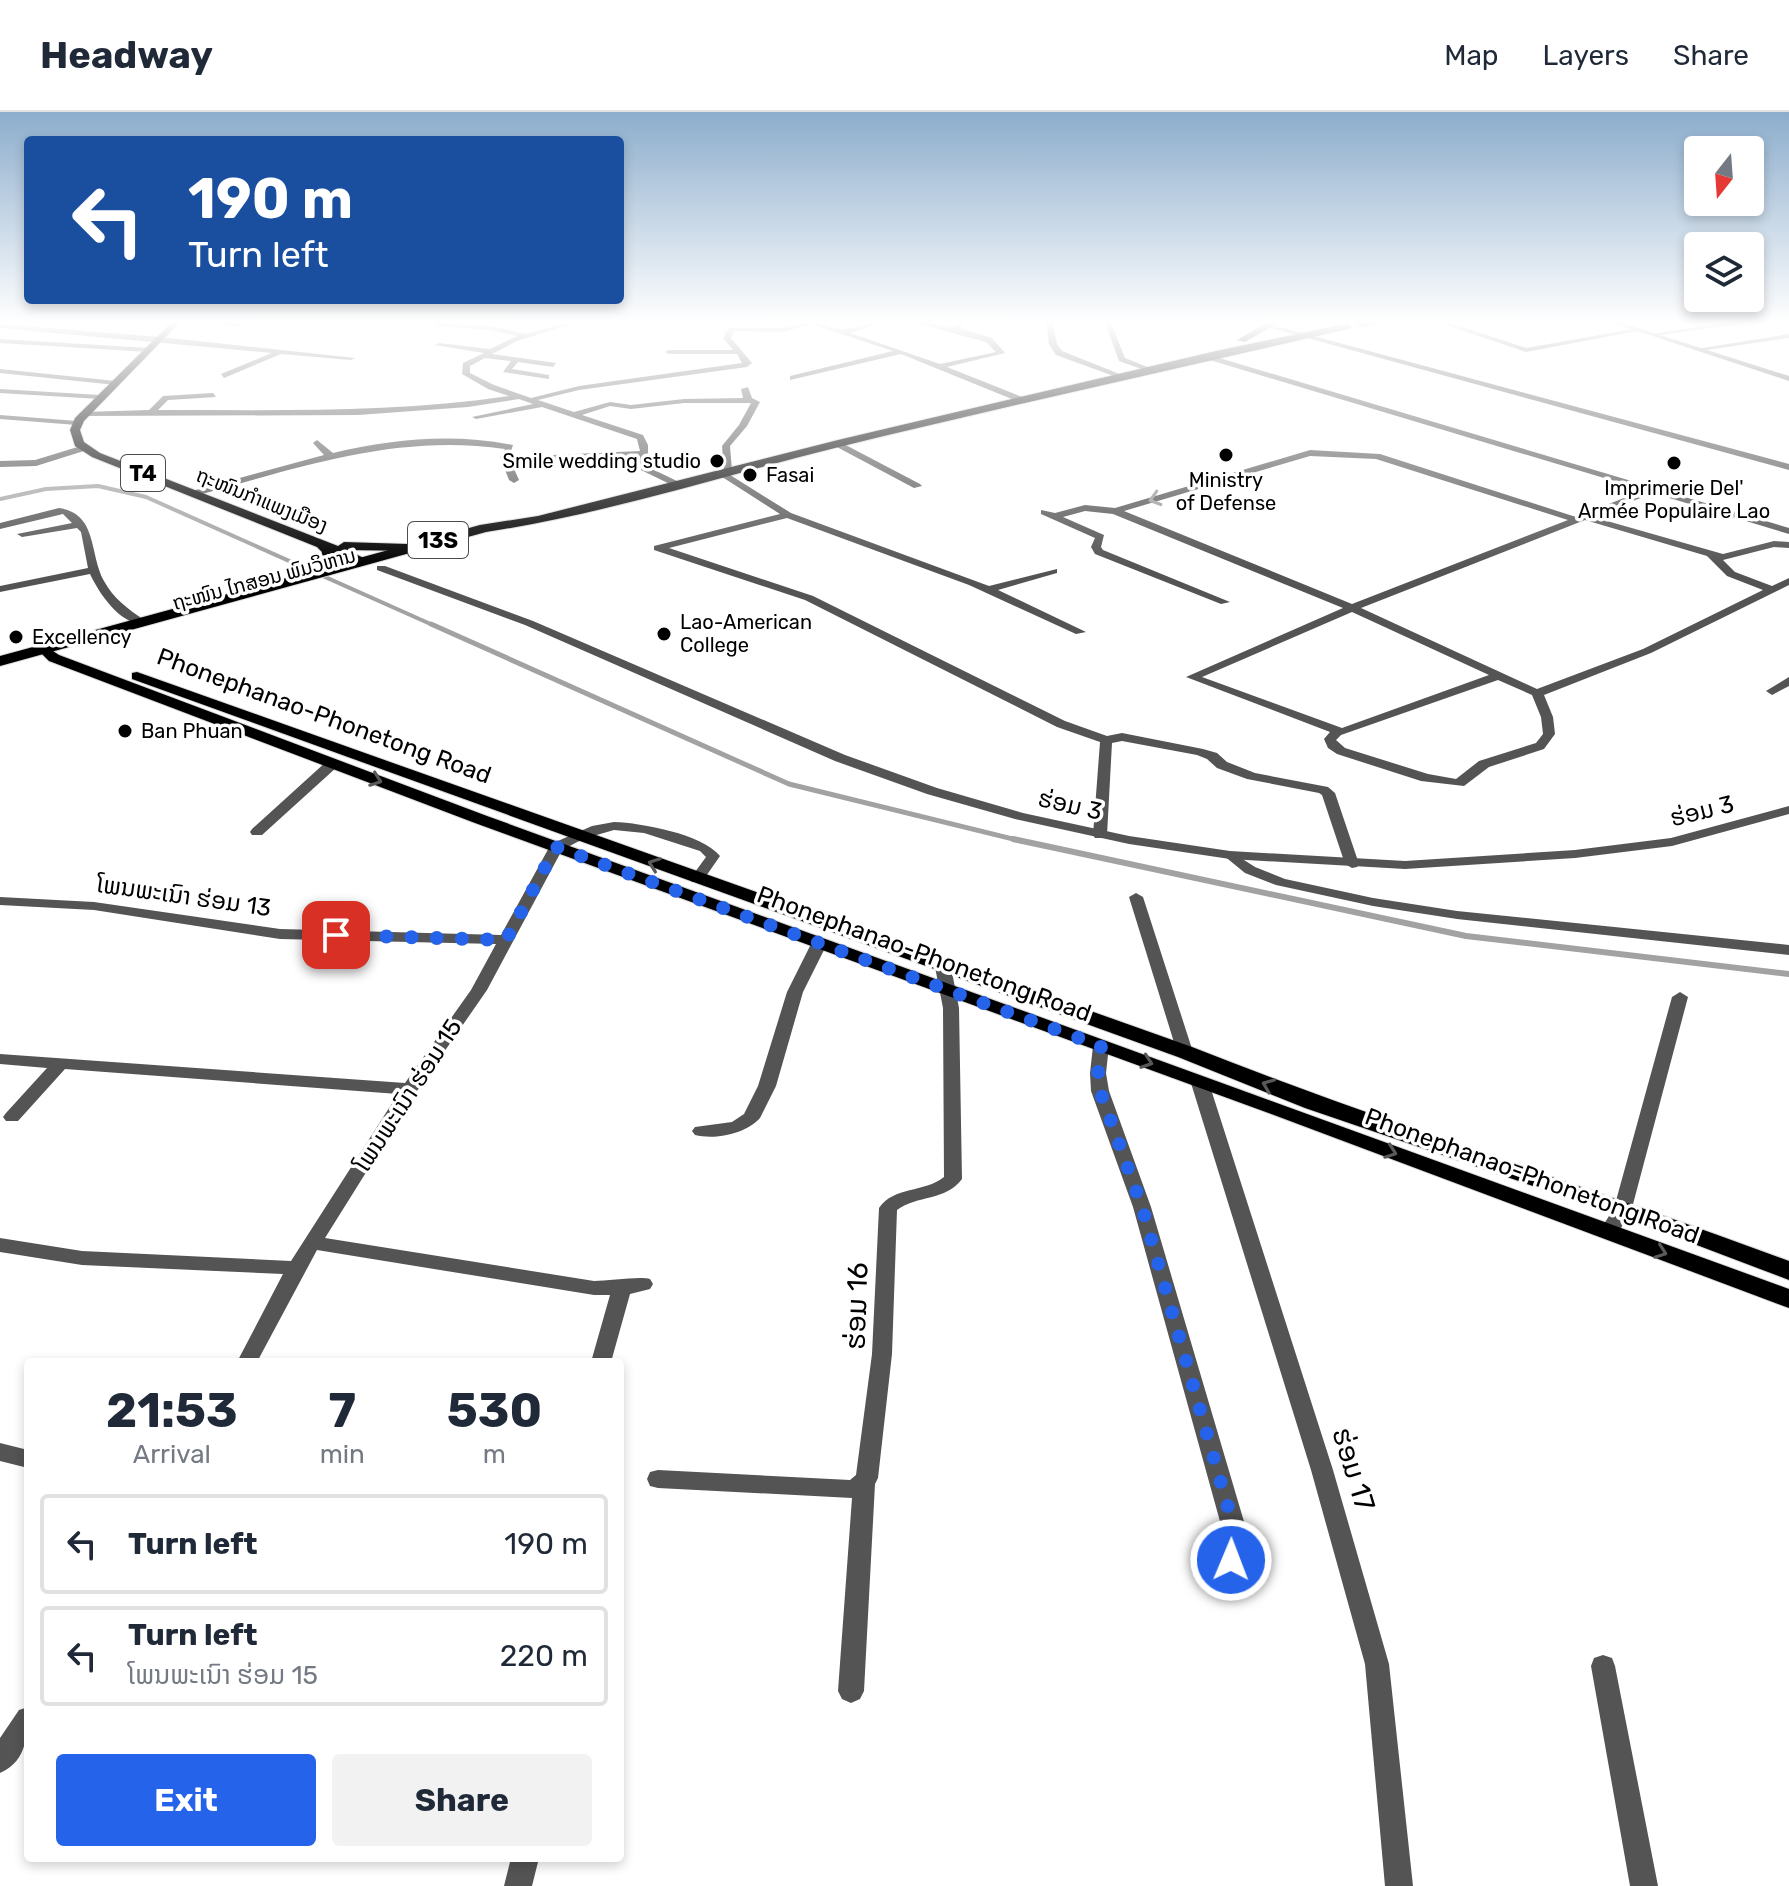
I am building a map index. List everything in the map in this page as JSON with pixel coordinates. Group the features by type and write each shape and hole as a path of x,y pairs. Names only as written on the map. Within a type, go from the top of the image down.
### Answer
{"highway":[{"name":"ຖະໜົນ ໄກສອນ ພົມວິຫານ","path":"0,672 140,622 360,568 408,548 485,528 538,520 1010,403"},
{"name":"ຖະໜົນ ໄກສອນ ພົມວິຫານ","path":"381,568 500,535 538,520"},
{"name":"ຖະໜົນ ໄກສອນ ພົມວິຫານ","path":"0,661 58,651 295,584 333,565 360,568"},
{"path":"360,568 381,568"}],"main road":[{"path":"84,448 76,438 80,419 95,403"},
{"name":"ຖະໜົນກຳແພງເມືອງ","path":"84,448 320,543 360,568"},
{"path":"320,543 374,549 408,548"},
{"path":"320,543 328,551 333,565"},
{"name":"Phonephanao-Phonetong Road","path":"58,651 332,764 949,992 1199,1080 1623,1208 1789,1271"},
{"name":"Phonephanao-Phonetong Road","path":"58,651 1185,1052 1307,1111 1609,1232 1789,1299"}],"street":[{"path":"152,412 161,403"},
{"path":"0,417 80,419 152,412 307,415 421,411 489,403"},
{"path":"542,403 640,437 646,470 676,484"},
{"path":"576,414 610,404 631,407 668,403"},
{"path":"756,403 753,411 726,446 724,472 788,515 988,590 1080,632"},
{"path":"1367,403 1789,531"},
{"path":"1554,403 1789,467"},
{"path":"476,417 546,404"},
{"path":"195,493 275,469 407,443 456,442 510,447 504,457 514,480"},
{"path":"317,443 332,457"},
{"path":"838,444 917,486"},
{"path":"0,464 36,463 84,448"},
{"path":"507,460 645,453"},
{"path":"1115,511 1310,453 1377,456 1711,554 1733,556 1774,544 1789,545"},
{"path":"1497,676 1342,732 1192,677 1352,608 1653,490"},
{"path":"1055,516 1085,508 1115,511 1352,608 1537,693 1647,651 1789,581"},
{"path":"0,526 62,511 81,524 86,531 87,557 99,585 126,614 140,622"},
{"path":"1044,512 1101,537 1096,547 1099,552 1225,602"},
{"path":"788,515 658,548 809,598 1061,724 1106,740 1122,737 1199,752 1252,776 1323,790 1328,793 1352,864"},
{"path":"22,534 81,524"},
{"path":"1711,554 1731,574 1771,589"},
{"name":"ຮ່ອມ 3","path":"381,568 543,628 840,758 932,791 1100,835 1230,855 1405,865 1619,849 1710,833 1789,810"},
{"path":"0,589 93,570"},
{"path":"988,590 1053,571"},
{"path":"1772,691 1789,681"},
{"path":"1337,732 1330,739 1332,745 1341,751 1434,780 1459,783 1484,764 1540,746 1549,734 1547,717 1537,693"},
{"path":"1100,835 1106,740"},
{"path":"257,832 332,764"},
{"path":"556,847 576,836 617,824 705,848 713,856 697,879"},
{"name":"ໂພນພະເນົາ ຮ່ອມ 15","path":"249,1358 296,1268 410,1089 479,990 556,847"},
{"path":"1230,855 1250,870 1281,882 1373,902 1457,915 1789,950"},
{"path":"1136,897 1185,1052"},
{"name":"ໂພນພະເນົາ ຮ່ອມ 13","path":"0,901 94,906 280,934 506,940"},
{"path":"701,1131 736,1127 751,1118 767,1086 795,992 819,944"},
{"name":"ຮ່ອມ 16","path":"864,1483 870,1472 882,1354 888,1208 896,1200 934,1193 953,1179 949,992 943,967"},
{"path":"1609,1232 1623,1208 1680,997"},
{"path":"1101,1046 1100,1091 1142,1207 1233,1525 1235,1542 1228,1579"},
{"path":"0,1059 410,1089"},
{"path":"12,1117 61,1063"},
{"name":"ຮ່ອມ 17","path":"1199,1080 1322,1470 1377,1664 1399,1886"},
{"path":"313,1243 594,1288 633,1286 603,1358"},
{"path":"0,1245 82,1258 296,1268"},
{"path":"0,1452 24,1458"},
{"path":"658,1479 842,1489 864,1483 851,1691"},
{"path":"1603,1666 1644,1886"},
{"path":"0,1760 24,1725"},
{"path":"518,1886 524,1862"}],"waterway":[{"path":"0,499 46,489 98,486 146,497 435,626"},
{"path":"431,624 789,784 1021,841"},
{"path":"1013,839 1466,936 1789,974"}],"place":[{"name":"Ministry of Defense","path":"1226,455"},
{"name":"Smile wedding studio","path":"717,461"},
{"name":"Imprimerie Del' Armée Populaire Lao","path":"1674,463"},
{"name":"Fasai","path":"750,475"},
{"name":"Lao-American College","path":"664,634"},
{"name":"Excellency","path":"16,637"},
{"name":"Ban Phuan","path":"125,731"}],"route":[{"path":"336,935 506,940 556,847 1101,1046 1100,1091 1142,1207 1233,1525 1235,1542 1231,1560"}]}
